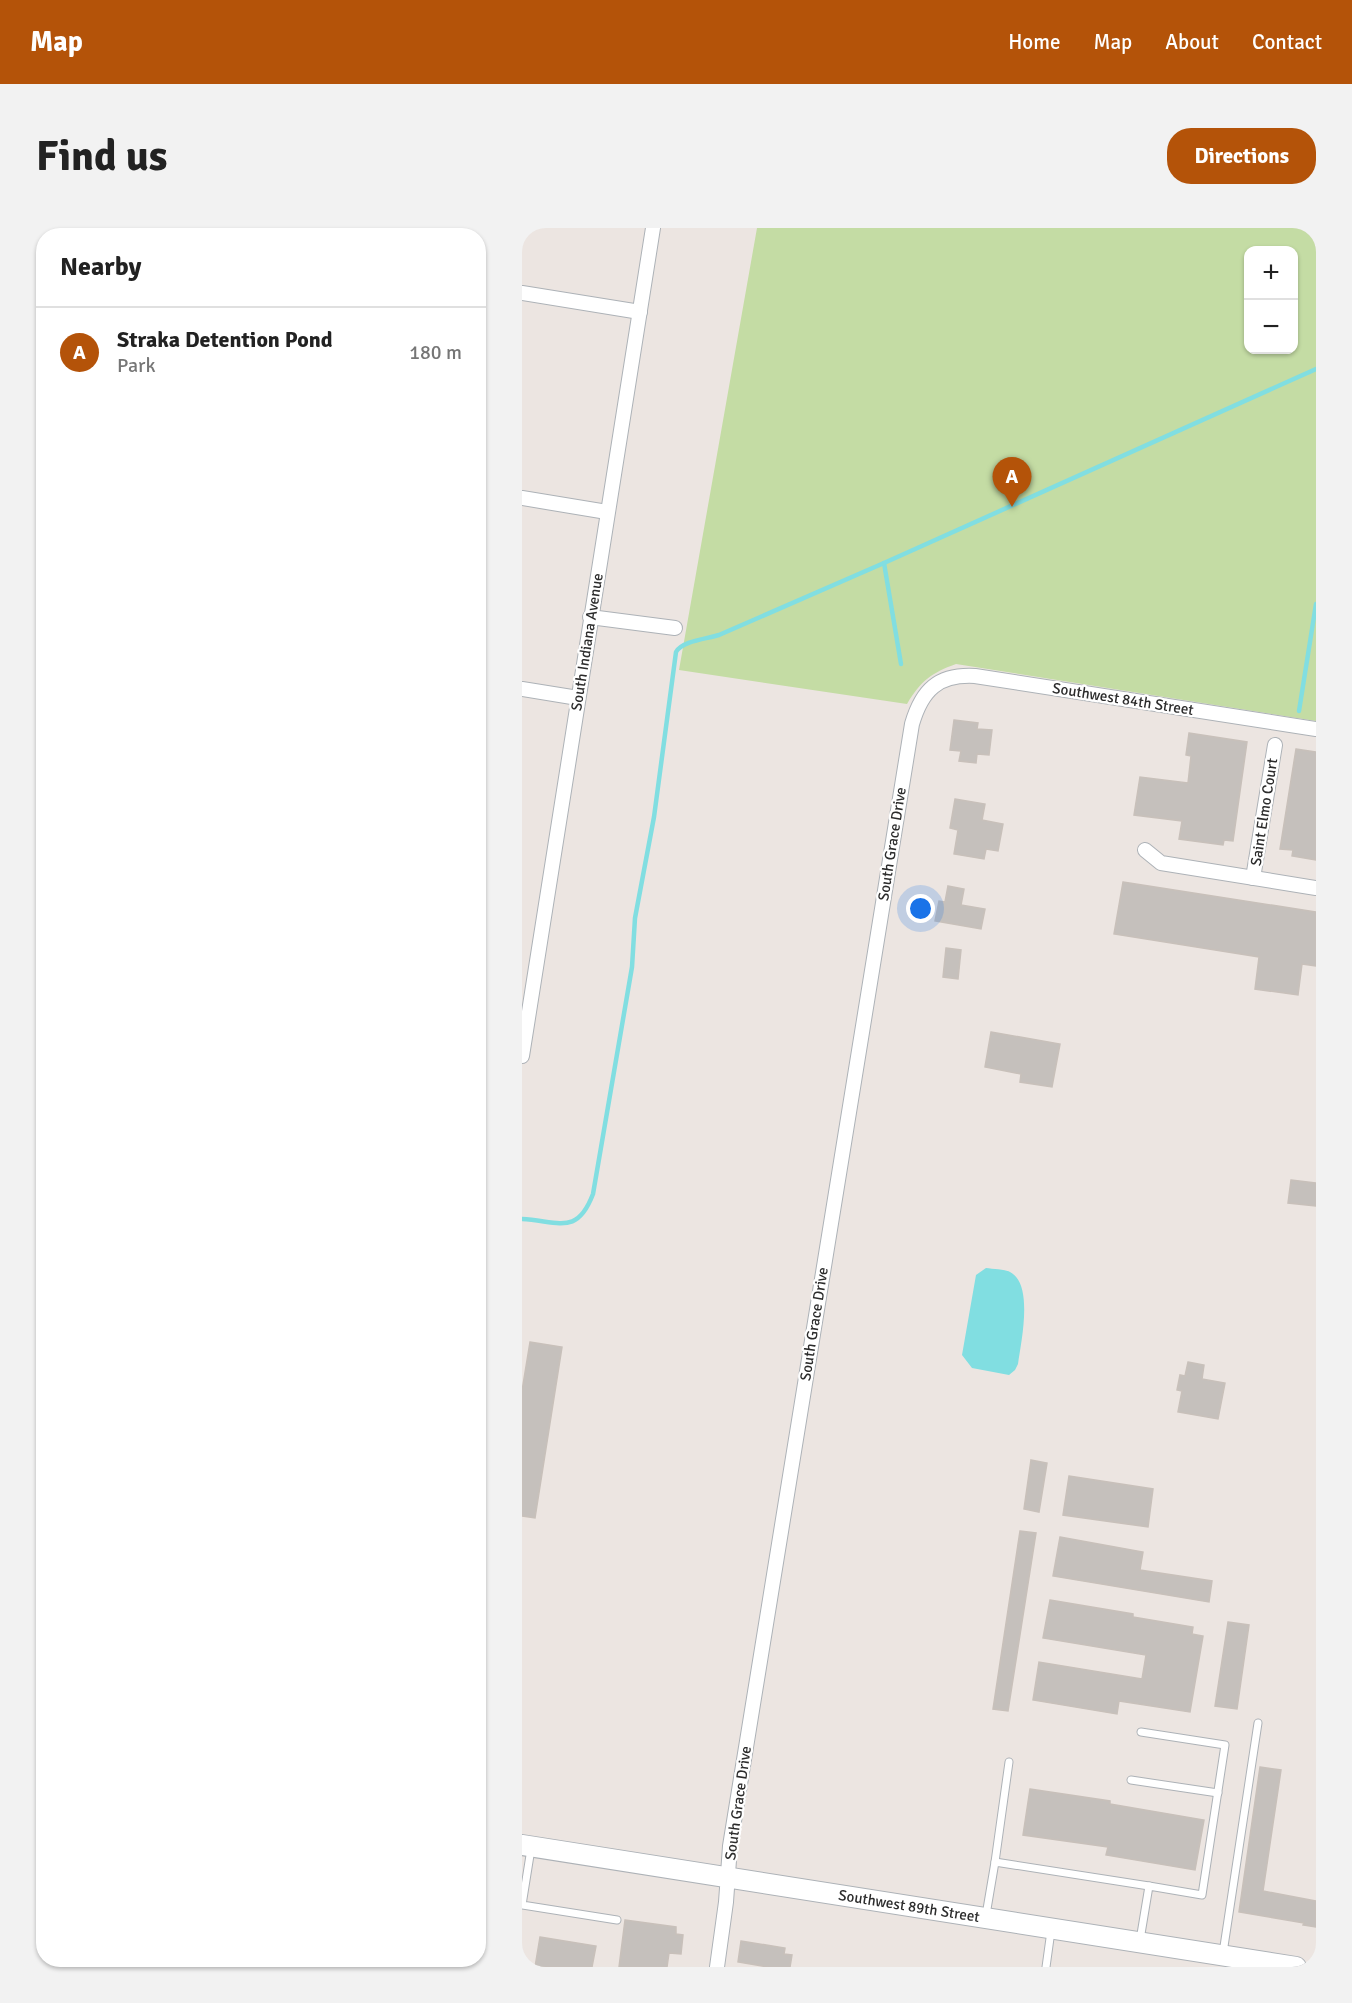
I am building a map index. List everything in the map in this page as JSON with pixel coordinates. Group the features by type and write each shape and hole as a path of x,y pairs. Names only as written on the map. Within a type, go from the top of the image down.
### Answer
{"main road":[{"name":"Southwest 89th Street","path":"527,1846 1139,1942 1233,1960 1296,1967"}],"street":[{"name":"South Indiana Avenue","path":"522,1056 653,228"},
{"path":"522,293 640,312"},
{"path":"522,498 607,512"},
{"path":"590,617 675,628"},
{"name":"Southwest 84th Street","path":"933,687 951,676 975,675 1316,729"},
{"name":"South Grace Drive","path":"717,1967 732,1834 912,724 918,705 933,687"},
{"path":"522,689 578,698"},
{"name":"Saint Elmo Court","path":"1253,878 1275,745"},
{"path":"1145,850 1161,863 1316,888"}],"lane":[{"path":"1233,1960 1258,1723"},
{"path":"995,1862 1202,1895 1225,1745 1141,1732"},
{"path":"986,1918 1010,1762"},
{"path":"1131,1780 1218,1793"},
{"path":"527,1846 522,1905 617,1920"},
{"path":"1139,1942 1149,1886"},
{"path":"1046,1967 1052,1928"}],"green space":[{"path":"757,228 1316,228 1316,721 956,664 927,679 907,704 679,670"}],"water":[{"path":"986,1268 1010,1272 1017,1278 1022,1288 1024,1314 1018,1364 1009,1375 972,1368 962,1355 976,1275"}],"building":[{"path":"954,720 978,723 977,729 992,730 989,755 977,754 976,763 959,761 961,751 950,750"},
{"path":"1189,733 1247,742 1233,841 1224,840 1223,845 1179,839 1182,821 1134,815 1140,777 1188,783 1191,756 1186,755"},
{"path":"1296,749 1316,752 1316,860 1292,856 1293,850 1280,849"},
{"path":"955,799 985,804 982,820 1003,824 998,851 986,849 984,859 954,854 958,830 950,828"},
{"path":"1123,882 1316,912 1316,966 1302,964 1298,995 1255,989 1259,957 1114,934"},
{"path":"948,886 964,889 961,905 985,909 981,929 935,921 939,901 945,902"},
{"path":"946,948 961,950 958,979 943,977"},
{"path":"991,1032 1060,1044 1052,1087 1020,1082 1021,1074 985,1067"},
{"path":"1291,1180 1316,1183 1316,1206 1288,1203"},
{"path":"530,1342 562,1347 535,1518 522,1516 522,1391"},
{"path":"1188,1362 1204,1365 1202,1379 1225,1383 1218,1419 1178,1412 1182,1391 1177,1390 1180,1375 1185,1376"},
{"path":"1031,1460 1047,1463 1039,1512 1024,1509"},
{"path":"1069,1476 1153,1489 1148,1527 1063,1515"},
{"path":"1020,1531 1036,1533 1008,1711 993,1709"},
{"path":"1060,1537 1143,1552 1140,1570 1212,1581 1209,1602 1053,1576"},
{"path":"1050,1600 1193,1627 1192,1634 1203,1636 1190,1712 1119,1701 1117,1714 1033,1700 1039,1662 1142,1679 1146,1655 1043,1638"},
{"path":"1228,1622 1249,1625 1237,1709 1215,1706"},
{"path":"1260,1767 1281,1770 1263,1891 1316,1901 1316,1927 1239,1912"},
{"path":"1030,1789 1110,1801 1110,1804 1204,1820 1195,1870 1106,1855 1108,1847 1023,1835"},
{"path":"625,1920 676,1927 676,1934 683,1935 681,1954 669,1953 667,1967 619,1967"},
{"path":"540,1937 596,1946 592,1967 535,1967"},
{"path":"741,1941 785,1948 784,1954 792,1955 790,1967 768,1967 738,1962"}],"waterway":[{"path":"522,1219 557,1223 573,1221 587,1207 593,1194 632,967 635,918 654,817 676,652 679,648 719,635 884,563 1316,369"},
{"path":"884,563 901,664"},
{"path":"1299,711 1316,604"}],"place":[{"name":"Straka Detention Pond","path":"1012,507"}]}
